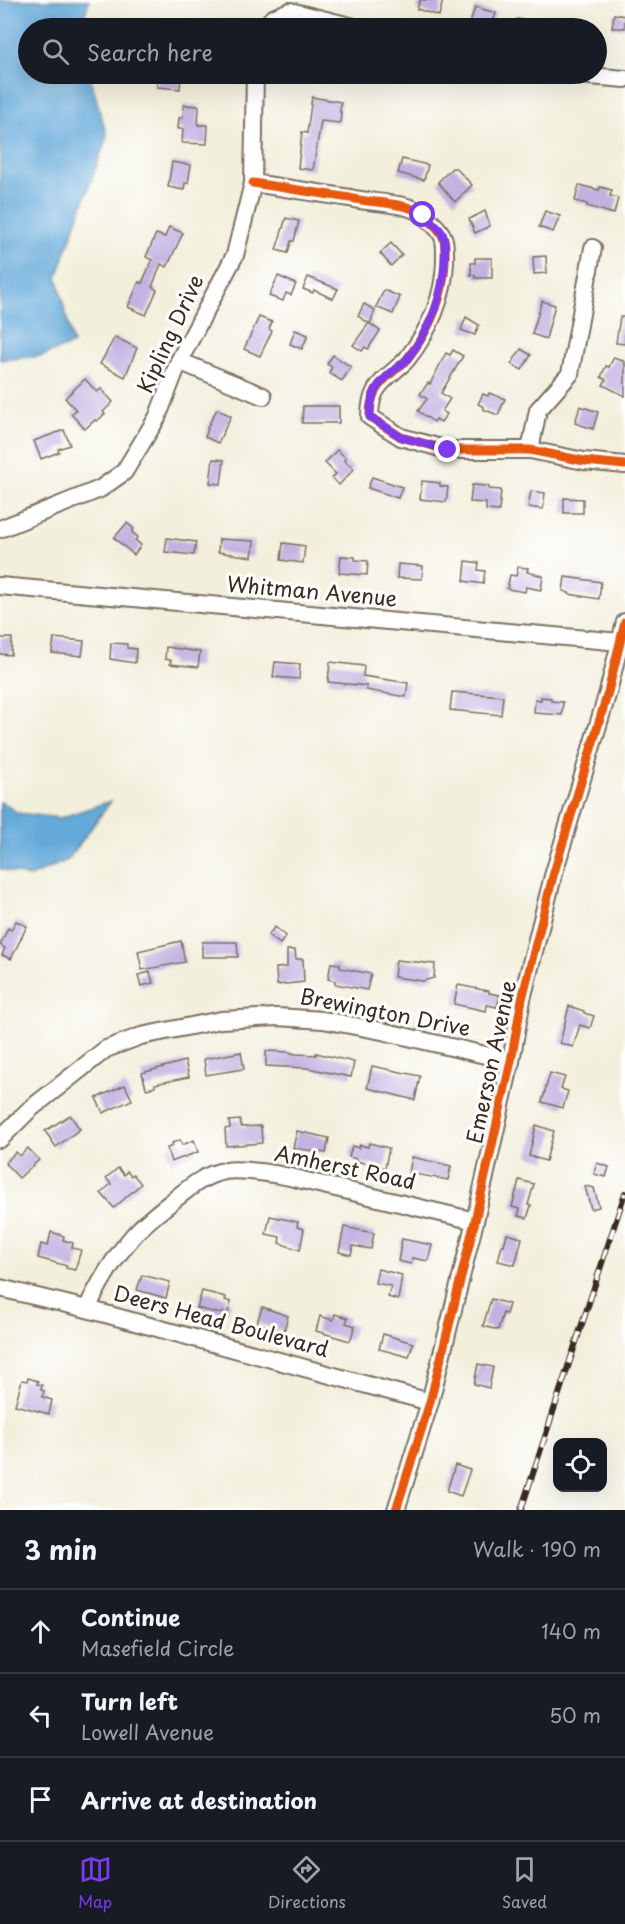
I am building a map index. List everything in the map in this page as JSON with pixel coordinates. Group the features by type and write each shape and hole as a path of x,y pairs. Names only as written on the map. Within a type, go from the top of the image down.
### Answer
{"street":[{"path":"276,18 290,11 318,18"},
{"path":"607,77 625,78"},
{"name":"Kipling Drive","path":"0,529 100,489 124,472 157,418 179,361 235,255 253,183 255,84"},
{"path":"253,183 405,207 416,210 441,230 445,239 444,272 442,290 435,312 406,361 378,385 370,400 370,417 401,437 448,450 530,450 584,461 625,465"},
{"path":"530,450 538,411 570,374 593,248"},
{"path":"179,361 263,396"},
{"name":"Whitman Avenue","path":"0,586 620,642"},
{"name":"Emerson Avenue","path":"396,1510 430,1402 475,1221 511,1061 522,999 553,876 604,704 625,622"},
{"name":"Brewington Drive","path":"0,1139 29,1110 106,1049 141,1036 222,1020 277,1017 323,1020 382,1031 511,1061"},
{"name":"Amherst Road","path":"87,1309 99,1283 141,1228 190,1187 207,1176 227,1170 286,1175 475,1221"},
{"name":"Deers Head Boulevard","path":"0,1288 87,1309 430,1402"}],"water":[{"path":"0,0 89,0 84,18 18,18 18,84 92,84 107,136 57,277 73,344 42,356 0,360"},
{"path":"111,801 68,860 29,877 0,869 0,802 18,813 60,818"}],"building":[{"path":"420,0 443,0 439,16 417,9"},
{"path":"475,7 496,13 494,18 472,18"},
{"path":"614,14 625,16 625,28 612,28"},
{"path":"157,84 180,84 180,89 157,87"},
{"path":"312,97 341,102 340,123 321,121 313,170 298,168 302,132 307,133"},
{"path":"184,105 199,106 198,125 208,125 207,144 182,143 183,129 178,129 179,118 183,118"},
{"path":"402,159 428,165 424,180 398,173"},
{"path":"172,162 191,165 188,183 185,183 184,190 168,187"},
{"path":"452,168 456,168 472,185 455,202 438,182"},
{"path":"579,185 599,190 600,187 612,190 610,196 618,198 614,214 575,201"},
{"path":"485,211 490,226 475,233 469,219"},
{"path":"545,211 560,216 553,232 539,227"},
{"path":"286,218 299,221 288,253 276,250"},
{"path":"169,227 183,233 167,267 161,264 152,287 157,290 146,315 128,307 152,260 146,257 156,234 165,237"},
{"path":"391,243 402,255 391,266 380,253"},
{"path":"546,256 547,273 534,274 533,257"},
{"path":"475,258 492,258 492,278 475,278 475,275 471,275 471,263 475,263"},
{"path":"278,276 296,284 291,295 286,293 283,301 269,296"},
{"path":"308,277 338,289 333,299 314,290 313,293 303,289"},
{"path":"384,290 400,297 393,314 376,307"},
{"path":"542,301 555,305 546,339 532,334"},
{"path":"364,304 375,310 370,324 358,316"},
{"path":"259,317 272,322 269,329 272,331 260,356 244,349"},
{"path":"466,317 479,325 475,335 461,330"},
{"path":"620,317 625,317 625,344 616,343"},
{"path":"369,323 380,331 368,349 365,347 362,351 353,345"},
{"path":"295,330 308,335 302,349 290,344"},
{"path":"115,337 137,348 125,377 100,364"},
{"path":"521,349 531,355 522,370 511,364"},
{"path":"453,350 463,356 441,393 450,399 442,411 447,414 441,422 436,419 434,422 418,411 427,399 420,394 428,383 430,384 446,353 450,355"},
{"path":"333,355 351,367 342,381 329,373 332,367 327,364"},
{"path":"614,357 625,362 625,396 603,385 606,380 601,377 606,366 609,367"},
{"path":"85,379 97,392 101,389 113,402 103,412 105,414 85,429 71,414 76,410 65,398"},
{"path":"489,393 505,399 498,415 483,409 484,407 478,404 483,394 488,396"},
{"path":"303,406 339,406 339,423 302,423"},
{"path":"580,406 598,412 593,429 575,423"},
{"path":"217,409 231,416 218,443 205,437"},
{"path":"64,430 70,445 41,459 34,441"},
{"path":"337,450 354,469 339,485 332,478 336,474 325,463"},
{"path":"213,459 224,460 221,484 210,483"},
{"path":"372,477 402,487 398,498 368,488"},
{"path":"422,481 440,483 440,486 448,487 446,502 420,499"},
{"path":"472,485 489,486 489,489 501,490 499,511 486,510 486,503 470,502"},
{"path":"531,491 545,493 543,509 528,507"},
{"path":"564,498 583,499 583,513 564,513"},
{"path":"127,523 134,529 132,532 138,537 135,540 141,545 134,555 114,538"},
{"path":"167,538 196,542 194,555 165,552"},
{"path":"219,539 254,541 252,557 218,552"},
{"path":"283,543 305,546 303,563 281,560"},
{"path":"341,556 368,561 367,575 339,573"},
{"path":"466,561 479,563 478,570 485,571 483,584 464,581"},
{"path":"398,564 423,566 422,579 397,578"},
{"path":"518,567 528,568 527,572 543,576 541,590 526,587 525,592 507,589 510,575 516,576"},
{"path":"565,577 601,582 599,599 563,591"},
{"path":"0,638 12,638 11,655 0,654"},
{"path":"54,638 84,641 82,656 52,653"},
{"path":"111,643 127,644 127,648 136,649 135,663 110,659"},
{"path":"166,647 200,652 198,667 170,664 171,660 165,659"},
{"path":"275,662 300,664 299,679 273,677"},
{"path":"330,662 364,666 363,676 408,683 406,697 366,690 367,686 328,682"},
{"path":"452,692 503,696 501,715 450,710"},
{"path":"541,697 563,702 562,715 534,713 535,699 541,700"},
{"path":"16,921 27,926 11,959 2,955 5,948 0,945 8,928 11,930"},
{"path":"275,927 286,936 280,944 268,935"},
{"path":"181,941 185,962 142,970 138,951"},
{"path":"202,942 237,942 238,957 202,957"},
{"path":"287,950 295,950 296,959 303,959 304,982 277,985 276,968 287,967"},
{"path":"396,960 435,964 434,978 423,981 394,977"},
{"path":"331,963 340,964 340,968 371,974 367,990 335,984 335,981 328,979"},
{"path":"150,972 153,983 141,986 138,975"},
{"path":"458,985 500,995 497,1007 487,1005 486,1011 454,1004"},
{"path":"569,1006 594,1016 590,1028 580,1025 573,1047 560,1043"},
{"path":"266,1051 316,1055 316,1053 354,1062 351,1077 307,1068 266,1066"},
{"path":"241,1052 244,1069 206,1075 204,1059"},
{"path":"185,1061 189,1077 146,1088 142,1073"},
{"path":"372,1066 420,1076 415,1100 367,1088"},
{"path":"550,1073 565,1077 561,1089 568,1091 563,1108 542,1102"},
{"path":"125,1085 132,1100 103,1113 96,1098"},
{"path":"70,1115 80,1129 56,1147 45,1131"},
{"path":"240,1120 241,1127 261,1126 262,1143 226,1146 225,1129 230,1128 229,1121"},
{"path":"536,1125 554,1131 546,1161 529,1156"},
{"path":"297,1131 329,1138 326,1153 293,1148"},
{"path":"180,1140 182,1145 194,1140 198,1152 171,1162 167,1148"},
{"path":"369,1143 389,1148 385,1168 349,1157 352,1146 368,1147"},
{"path":"28,1148 39,1160 19,1178 5,1163 16,1152 20,1156"},
{"path":"412,1157 451,1166 448,1180 409,1173"},
{"path":"597,1163 609,1167 606,1177 594,1174"},
{"path":"118,1168 124,1175 127,1171 131,1176 133,1174 141,1184 114,1208 101,1193 111,1184 106,1178"},
{"path":"519,1180 534,1184 527,1218 518,1216 520,1209 512,1207"},
{"path":"585,1186 594,1188 599,1207 591,1209"},
{"path":"270,1216 298,1222 297,1227 304,1229 300,1250 279,1243 280,1237 266,1234"},
{"path":"344,1227 374,1233 371,1249 353,1246 351,1255 339,1252"},
{"path":"51,1232 64,1236 63,1240 73,1243 72,1248 81,1250 75,1270 38,1258 41,1244 48,1246"},
{"path":"507,1234 522,1238 515,1265 498,1261"},
{"path":"402,1239 432,1245 428,1261 412,1258 411,1264 398,1261"},
{"path":"378,1269 402,1275 398,1300 388,1297 391,1286 375,1283"},
{"path":"142,1275 170,1282 166,1298 137,1290"},
{"path":"202,1291 226,1297 225,1300 231,1302 228,1313 222,1312 221,1314 197,1308"},
{"path":"491,1299 509,1304 506,1314 503,1313 498,1330 483,1326"},
{"path":"262,1307 288,1316 284,1331 257,1323"},
{"path":"335,1314 348,1318 346,1323 355,1326 350,1341 316,1331 320,1316 333,1320"},
{"path":"383,1334 413,1343 409,1357 379,1349"},
{"path":"478,1364 493,1367 489,1388 474,1384"},
{"path":"28,1378 42,1385 41,1390 44,1391 42,1397 52,1400 49,1414 15,1405 22,1380 27,1381"},
{"path":"455,1465 470,1470 461,1496 447,1491"}],"railway":[{"path":"521,1510 625,1193"}],"cycle path":[{"path":"253,183 411,208 421,213 442,236 445,250 444,275 434,313 407,359 383,381 376,391 371,402 370,417 401,437 448,450 530,450 584,461 625,465"},
{"path":"396,1510 430,1402 475,1221 511,1061 522,999 553,876 608,692 625,622"}],"route":[{"path":"423,215 441,230 445,239 442,290 435,312 406,361 378,385 370,400 370,417 401,437 448,450"}]}
